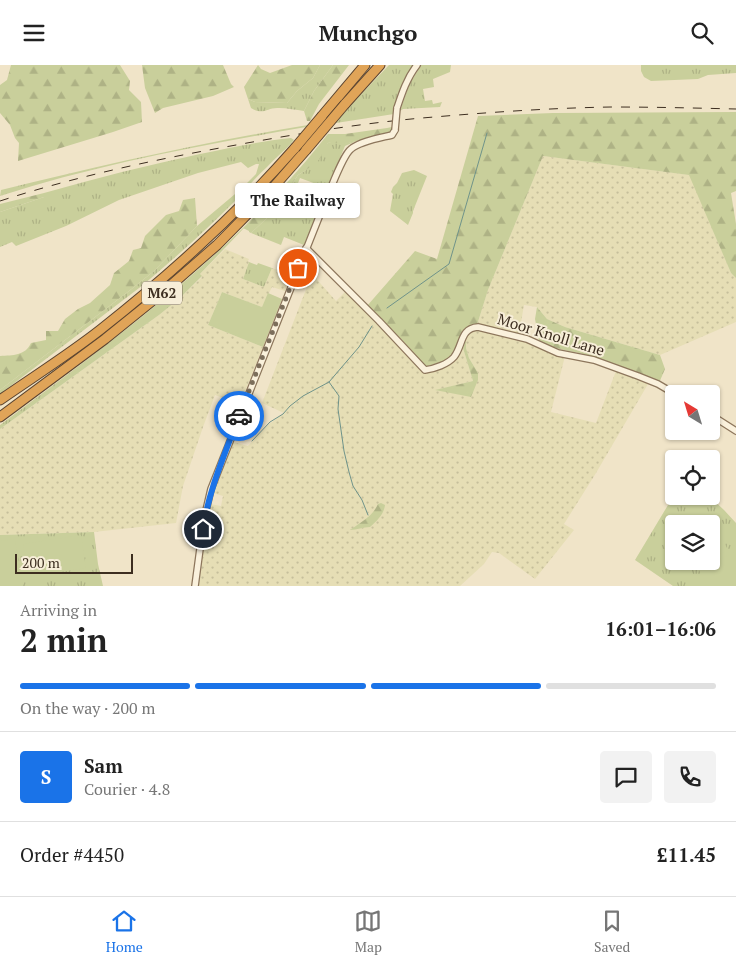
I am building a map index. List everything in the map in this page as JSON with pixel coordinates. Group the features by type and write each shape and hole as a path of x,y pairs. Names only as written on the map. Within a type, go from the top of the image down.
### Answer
{"highway":[{"name":"M62","path":"0,400 98,331 156,285 202,243 257,189 295,148 365,65"},
{"name":"M62","path":"0,417 104,339 162,293 217,245 271,190 380,65"}],"street":[{"path":"194,586 204,519 211,489 327,197 350,149 357,145 392,135 395,130 397,108 402,93 417,65"},
{"name":"Moor Knoll Lane","path":"306,248 425,370 450,361 456,354 465,333 472,328 478,327 528,339 558,353 594,360 638,376 665,389"},
{"path":"720,421 736,431"}],"shaded area":[{"path":"543,156 690,175 731,273 736,278 736,322 660,355 565,327 547,319 537,307 524,305 519,334 477,325 488,290"},
{"path":"225,249 249,259 243,279 264,287 272,268 292,275 285,291 272,287 262,307 222,292 208,325 263,347 240,404 215,395 183,486 176,523 94,532 0,535 0,429 159,315 202,277 200,274"},
{"path":"312,274 336,301 346,291 422,372 425,373 450,363 456,359 463,348 473,381 437,390 471,396 478,373 469,358 466,340 468,334 475,330 528,342 543,350 565,356 551,412 596,423 616,371 648,384 564,524 574,530 535,579 499,553 492,552 484,564 460,586 197,586 210,504 221,506 223,496 213,493 215,484 233,442 248,446 268,425 284,413 262,403"}],"green space":[{"path":"11,65 120,65 130,81 129,90 141,102 142,122 18,161 19,143 10,125 0,113 0,85 7,80"},
{"path":"142,65 223,65 234,87 213,96 163,108 155,113 145,88"},
{"path":"258,65 261,69 270,73 292,65 320,65 313,78 297,91 287,103 255,102 248,99 244,87"},
{"path":"320,65 333,65 314,91 304,111 275,108 259,111 251,108 248,99 255,102 287,103 297,91 313,78"},
{"path":"333,65 349,65 319,104 310,121 307,121 304,111 314,91"},
{"path":"389,65 413,65 404,82 394,114 336,123 355,101"},
{"path":"421,65 451,65 450,72 433,79 434,87 423,89 425,101 432,100 433,104 442,102 440,107 403,109 400,111 409,85"},
{"path":"641,65 736,65 736,73 708,75 698,79 651,81 644,77"},
{"path":"736,112 736,191 731,193 736,224 736,278 731,273 689,175 543,156 488,290 477,325 474,324 464,331 451,356 425,367 403,341 367,306 415,251 437,259 478,116 553,113"},
{"path":"308,125 306,127 190,148 114,165 0,196 1,190 77,172 192,146"},
{"path":"392,127 390,132 345,144 328,143 319,160 298,175 267,218 251,233 243,228 284,186 328,134 345,134"},
{"path":"291,138 294,140 291,144 236,200 167,265 0,394 0,390 154,271 197,226 256,174 259,164 248,168 241,162 198,173 119,200 66,226 16,246 12,242 0,247 0,212 44,197 44,193 122,172 234,147"},
{"path":"359,140 345,146 327,188 300,178 292,199 298,201 295,210 315,218 304,245 284,237 281,245 251,233 267,218 298,175 306,170 328,143 334,141 346,143"},
{"path":"414,170 427,176 408,225 390,211 393,194 391,192 402,173"},
{"path":"44,193 44,197 0,212 0,204"},
{"path":"195,198 197,226 154,271 0,390 0,356 22,353 31,343 46,340 46,331 58,331 65,319 90,303 110,285 114,273 129,261 133,250 141,248 145,236 166,215 179,211 183,200"},
{"path":"243,228 200,274 202,276 180,298 0,429 0,425 94,355 155,306"},
{"path":"249,262 272,268 264,287 243,279"},
{"path":"222,292 262,307 268,293 282,299 263,347 208,325"},
{"path":"537,307 547,319 565,327 660,355 665,369 659,383 642,374 583,354 554,347 539,340 535,319"},
{"path":"466,340 469,358 478,373 478,380 471,397 435,390 473,381 463,348"},
{"path":"378,504 385,505 383,511 378,520 370,527 350,530 370,516"},
{"path":"668,505 719,505 736,523 736,586 673,586 635,560"},
{"path":"94,532 103,586 0,586 0,535"},
{"path":"720,534 728,550 720,554"},
{"path":"81,535 86,568 28,577 23,544"},
{"path":"15,539 23,586 0,586 0,541"},
{"path":"736,551 736,586 707,586 699,570 720,570 720,559"}],"waterway":[{"path":"387,308 449,264 487,133"},
{"path":"252,441 270,422 283,414 303,396 329,382 359,347 372,326"},
{"path":"329,382 339,396 338,409 344,451 353,486 362,500 368,515"}],"railway":[{"path":"0,201 104,172 156,160 349,126 478,113 567,108 736,109"}],"way so far":[{"path":"239,416 298,268"}],"place":[{"name":"The Railway","path":"298,268"}],"route":[{"path":"203,529 211,489 239,416"}]}
